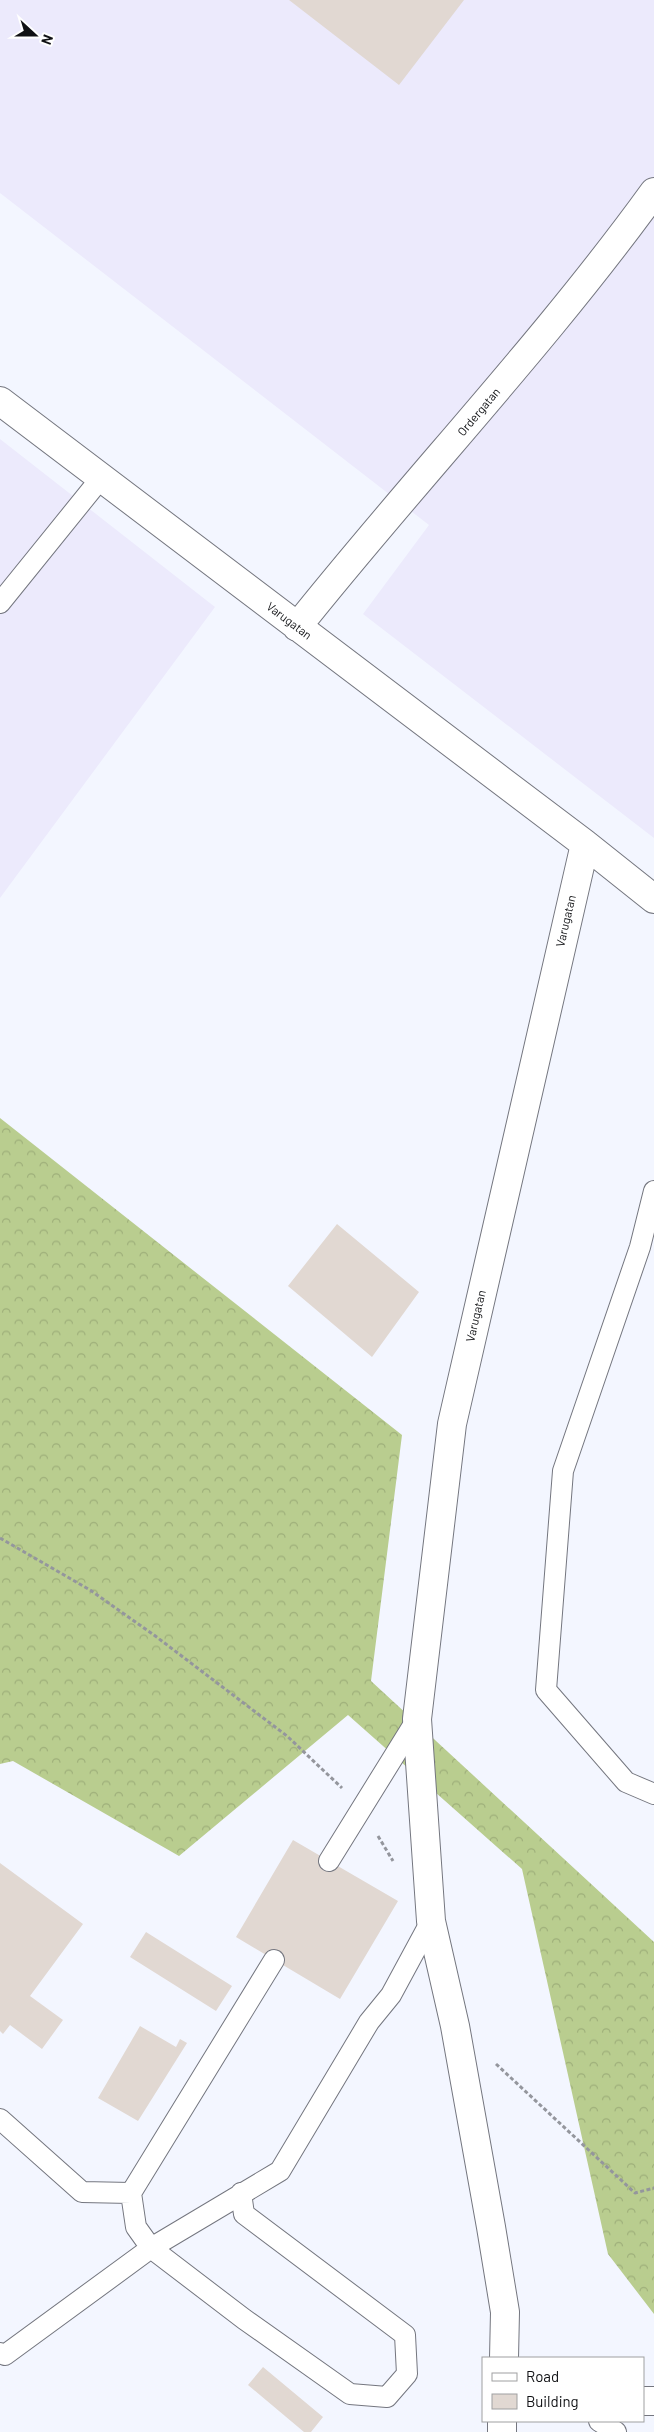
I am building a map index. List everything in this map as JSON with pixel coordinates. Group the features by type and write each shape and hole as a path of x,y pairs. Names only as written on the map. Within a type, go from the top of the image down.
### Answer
{"street":[{"name":"Ordergatan","path":"297,627 343,570 498,390 616,245 654,192"},
{"name":"Varugatan","path":"0,401 584,844 452,1424 417,1720 430,1921 455,2026 491,2227 505,2312 504,2357"},
{"path":"584,844 654,900"}],"lane":[{"path":"0,603 101,478"},
{"path":"654,1191 650,1228 640,1247 563,1471 546,1690 626,1782 654,1794"},
{"path":"329,1861 417,1720"},
{"path":"0,2353 5,2354 151,2248 280,2171 369,2022 390,1995 430,1921"},
{"path":"241,2193 244,2214 405,2335 407,2374 387,2397 350,2394 244,2319 151,2248 136,2227 131,2193 274,1960"},
{"path":"0,2119 82,2192 131,2193"},
{"path":"601,2422 616,2432"}],"path":[{"path":"0,1538 90,1590 162,1641 287,1736 330,1775 361,1808 396,1864"},
{"path":"491,2060 635,2193 654,2188"}],"shaded area":[{"path":"0,0 654,0 654,838 363,614 429,525 0,193"},
{"path":"0,439 215,607 0,898"}],"green space":[{"path":"0,1118 402,1435 371,1681 654,1942 654,2314 608,2254 522,1869 348,1715 179,1856 13,1761 0,1764"}],"building":[{"path":"289,0 464,0 399,85"},
{"path":"337,1224 419,1292 372,1357 288,1286"},
{"path":"293,1840 398,1901 340,1999 236,1937"},
{"path":"0,1863 83,1924 30,1996 63,2020 42,2049 10,2025 3,2034 0,2031"},
{"path":"146,1932 232,1986 216,2011 130,1957"},
{"path":"140,2026 176,2047 180,2039 187,2043 138,2121 98,2098"},
{"path":"263,2367 323,2417 311,2432 304,2432 248,2385"}]}
